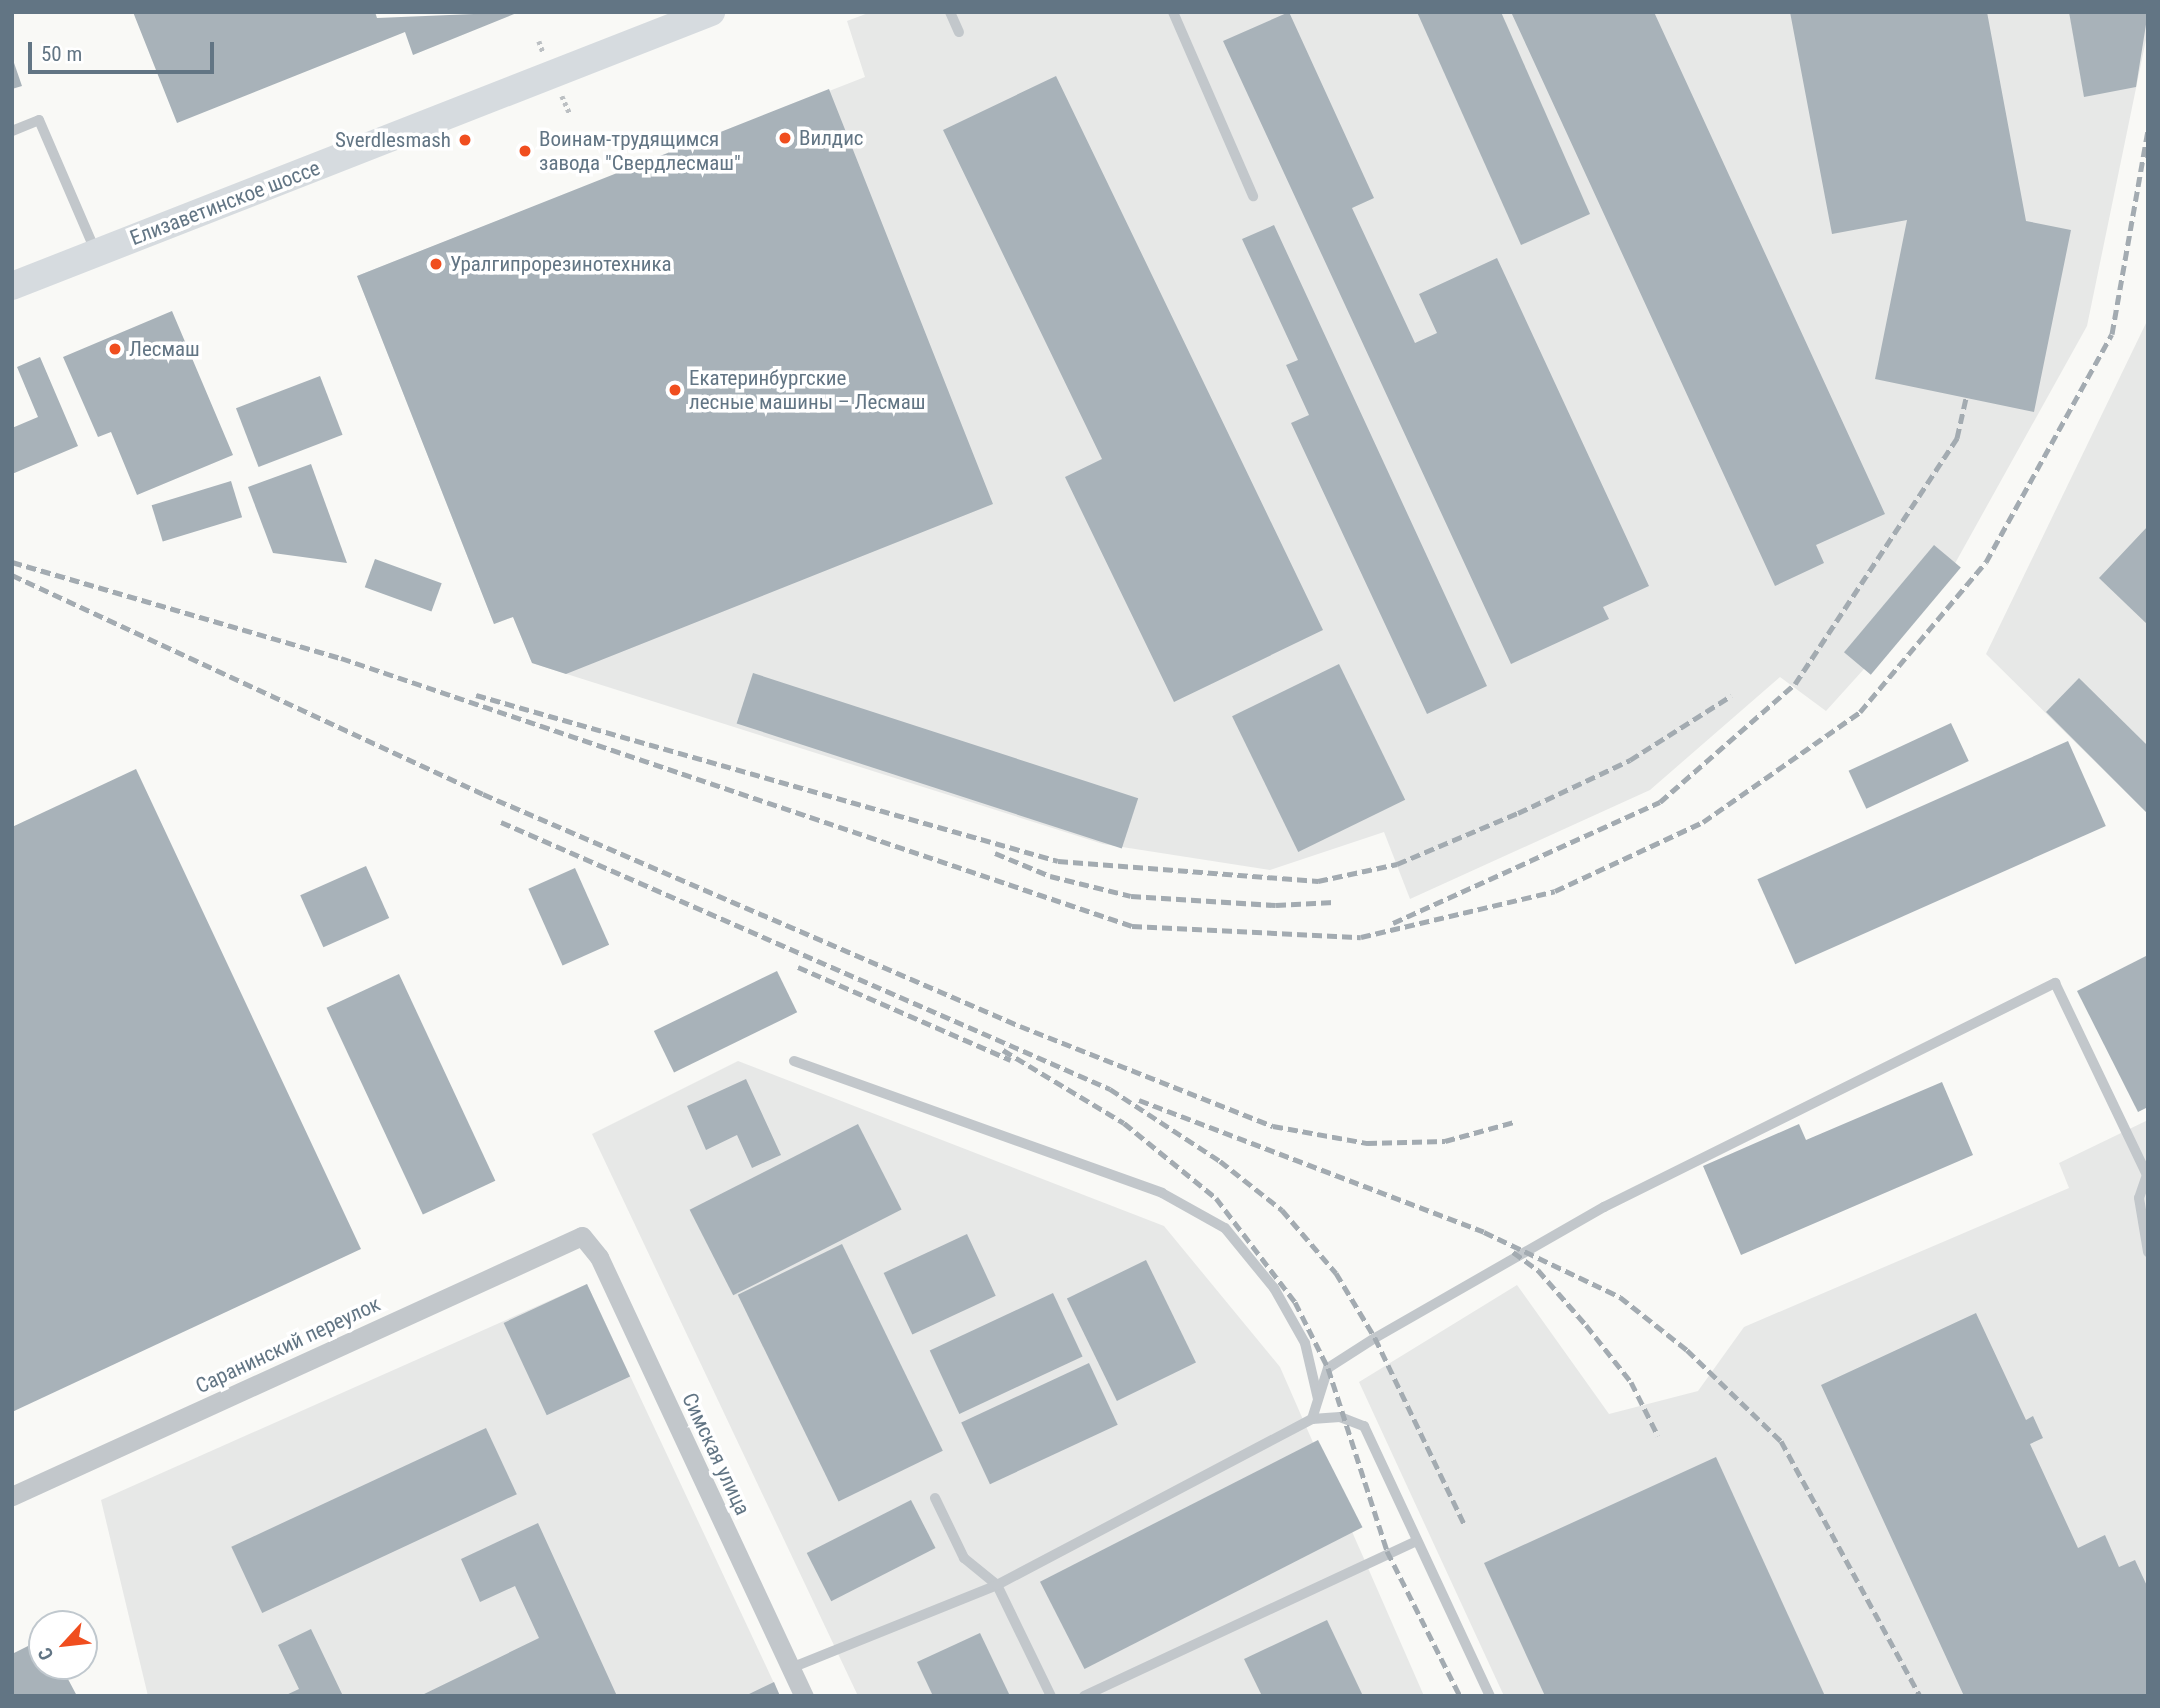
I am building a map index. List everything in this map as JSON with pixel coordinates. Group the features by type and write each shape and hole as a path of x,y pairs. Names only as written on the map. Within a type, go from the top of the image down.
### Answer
{"main road":[{"name":"Елизаветинское шоссе","path":"12,286 711,12"}],"street":[{"name":"Саранинский переулок","path":"12,1496 582,1236"},
{"name":"Симская улица","path":"582,1236 599,1257 804,1696"}],"lane":[{"path":"950,12 959,32"},
{"path":"1173,12 1253,196"},
{"path":"12,131 39,120 96,254"},
{"path":"1312,1419 1328,1368 1604,1207 2055,983 2147,1175 2139,1198 2148,1252"},
{"path":"794,1061 1162,1193 1225,1228 1274,1288 1305,1343 1318,1400"},
{"path":"791,1668 997,1585 1312,1419 1340,1417 1364,1426 1414,1542 1490,1696"},
{"path":"935,1498 964,1558 997,1585 1051,1696"},
{"path":"1084,1696 1414,1542"}],"shaded area":[{"path":"871,12 2148,12 2148,30 2087,326 1948,576 1826,711 1780,677 1650,790 1410,899 1384,832 1270,870 1103,844 532,663 513,617 494,624 357,276 865,77 847,21"},
{"path":"2148,319 2148,814 1986,654"},
{"path":"738,1061 1164,1226 1280,1367 1424,1696 858,1696 592,1134"},
{"path":"2148,1120 2148,1696 1504,1696 1359,1382 1517,1285 1609,1414 1698,1391 1744,1327 2069,1188 2059,1163"},
{"path":"587,1284 780,1696 148,1696 101,1500"}],"building":[{"path":"133,12 375,12 377,18 519,12 413,55 405,32 177,123"},
{"path":"1289,12 1374,198 1352,208 1415,343 1437,333 1419,294 1497,258 1649,586 1603,607 1609,619 1511,664 1223,41"},
{"path":"1417,12 1501,12 1590,214 1521,245"},
{"path":"1511,12 1654,12 1885,514 1816,545 1824,563 1775,586"},
{"path":"1790,12 1987,12 2026,221 2071,230 2034,412 1875,379 1907,220 1832,234"},
{"path":"2069,12 2148,12 2136,87 2084,97"},
{"path":"12,61 22,86 12,89"},
{"path":"1056,76 1323,630 1174,702 1065,477 1102,459 943,130"},
{"name":"Екатеринбургские лесные машины – Лесмаш","path":"829,89 993,504 566,674 532,663 513,617 494,624 357,276"},
{"path":"1274,225 1487,686 1427,714 1291,423 1309,415 1286,365 1298,360 1242,239"},
{"path":"172,311 233,455 137,495 111,432 98,437 63,357"},
{"path":"40,357 78,446 12,474 12,428 38,417 17,367"},
{"path":"320,376 343,435 259,467 236,408"},
{"path":"311,464 347,563 273,553 248,487"},
{"path":"231,481 242,517 163,542 152,505"},
{"path":"2148,526 2148,625 2099,578"},
{"path":"1934,545 1961,567 1871,675 1844,652"},
{"path":"375,559 442,583 431,611 365,587"},
{"path":"1339,664 1405,800 1298,852 1232,716"},
{"path":"753,673 1138,798 1122,849 737,723"},
{"path":"2079,678 2148,746 2148,814 2046,712"},
{"path":"1951,723 1969,761 1866,809 1849,771"},
{"path":"2068,741 2106,826 1795,964 1757,879"},
{"path":"136,769 361,1249 12,1412 12,827"},
{"path":"366,866 389,918 323,947 300,895"},
{"path":"575,868 609,945 563,965 528,889"},
{"path":"2148,955 2148,1107 2138,1112 2077,991"},
{"path":"777,971 797,1012 674,1072 654,1031"},
{"path":"399,974 495,1181 423,1214 326,1008"},
{"path":"746,1079 781,1155 752,1168 737,1135 706,1150 687,1106"},
{"path":"1942,1082 1973,1155 1741,1255 1703,1166 1799,1124 1806,1140"},
{"path":"858,1124 902,1210 733,1295 690,1210"},
{"path":"967,1234 996,1296 912,1335 884,1273"},
{"path":"842,1244 943,1451 839,1502 738,1295"},
{"path":"1146,1260 1196,1362 1117,1401 1067,1299"},
{"path":"587,1284 630,1376 547,1415 504,1323"},
{"path":"1053,1293 1083,1356 959,1414 930,1350"},
{"path":"1976,1313 2026,1420 2033,1416 2043,1438 2030,1444 2078,1548 2105,1535 2119,1567 2135,1560 2148,1588 2147,1696 1964,1696 1821,1385"},
{"path":"1089,1363 1118,1425 990,1484 961,1423"},
{"path":"486,1428 517,1494 262,1613 231,1547"},
{"path":"1318,1440 1362,1527 1084,1669 1040,1582"},
{"path":"1716,1457 1825,1696 1545,1696 1484,1563"},
{"path":"911,1500 936,1548 831,1601 807,1553"},
{"path":"538,1523 617,1696 420,1696 539,1638 515,1586 480,1602 461,1559"},
{"path":"1327,1620 1363,1696 1262,1696 1244,1659"},
{"path":"311,1629 343,1696 284,1696 299,1689 278,1645"},
{"path":"980,1633 1010,1696 933,1696 917,1662"},
{"path":"28,1646 28,1680 68,1680 77,1696 12,1696 12,1654"},
{"path":"774,1682 780,1696 745,1696"}],"railway":[{"path":"12,562 341,658 1132,926 1361,937 1555,891 1703,822 1860,712 1986,562 2112,334 2148,130"},
{"path":"1393,923 1660,802 1795,684 1957,438 1966,398"},
{"path":"12,575 483,794 1020,1026 1273,1126 1367,1143 1445,1141 1514,1122"},
{"path":"476,695 1058,861 1318,881 1397,864 1518,813 1630,760 1731,696"},
{"path":"501,822 1110,1089 1220,1161 1282,1210 1336,1273 1375,1338 1464,1524"},
{"path":"995,853 1050,876 1131,896 1276,905 1334,902"},
{"path":"798,967 1011,1060"},
{"path":"1003,1050 1124,1123 1216,1198 1295,1302 1328,1368 1387,1551 1460,1696"},
{"path":"1139,1100 1484,1232 1620,1297 1687,1350 1781,1441 1920,1696"},
{"path":"1513,1252 1538,1270 1631,1382 1658,1436"}],"place":[{"name":"Вилдис","path":"785,138"},
{"name":"Sverdlesmash","path":"465,140"},
{"name":"Воинам-трудящимся завода \"Свердлесмаш\"","path":"525,151"},
{"name":"Уралгипрорезинотехника","path":"436,264"},
{"name":"Лесмаш","path":"115,349"},
{"name":"Екатеринбургские лесные машины – Лесмаш","path":"675,390"}]}
